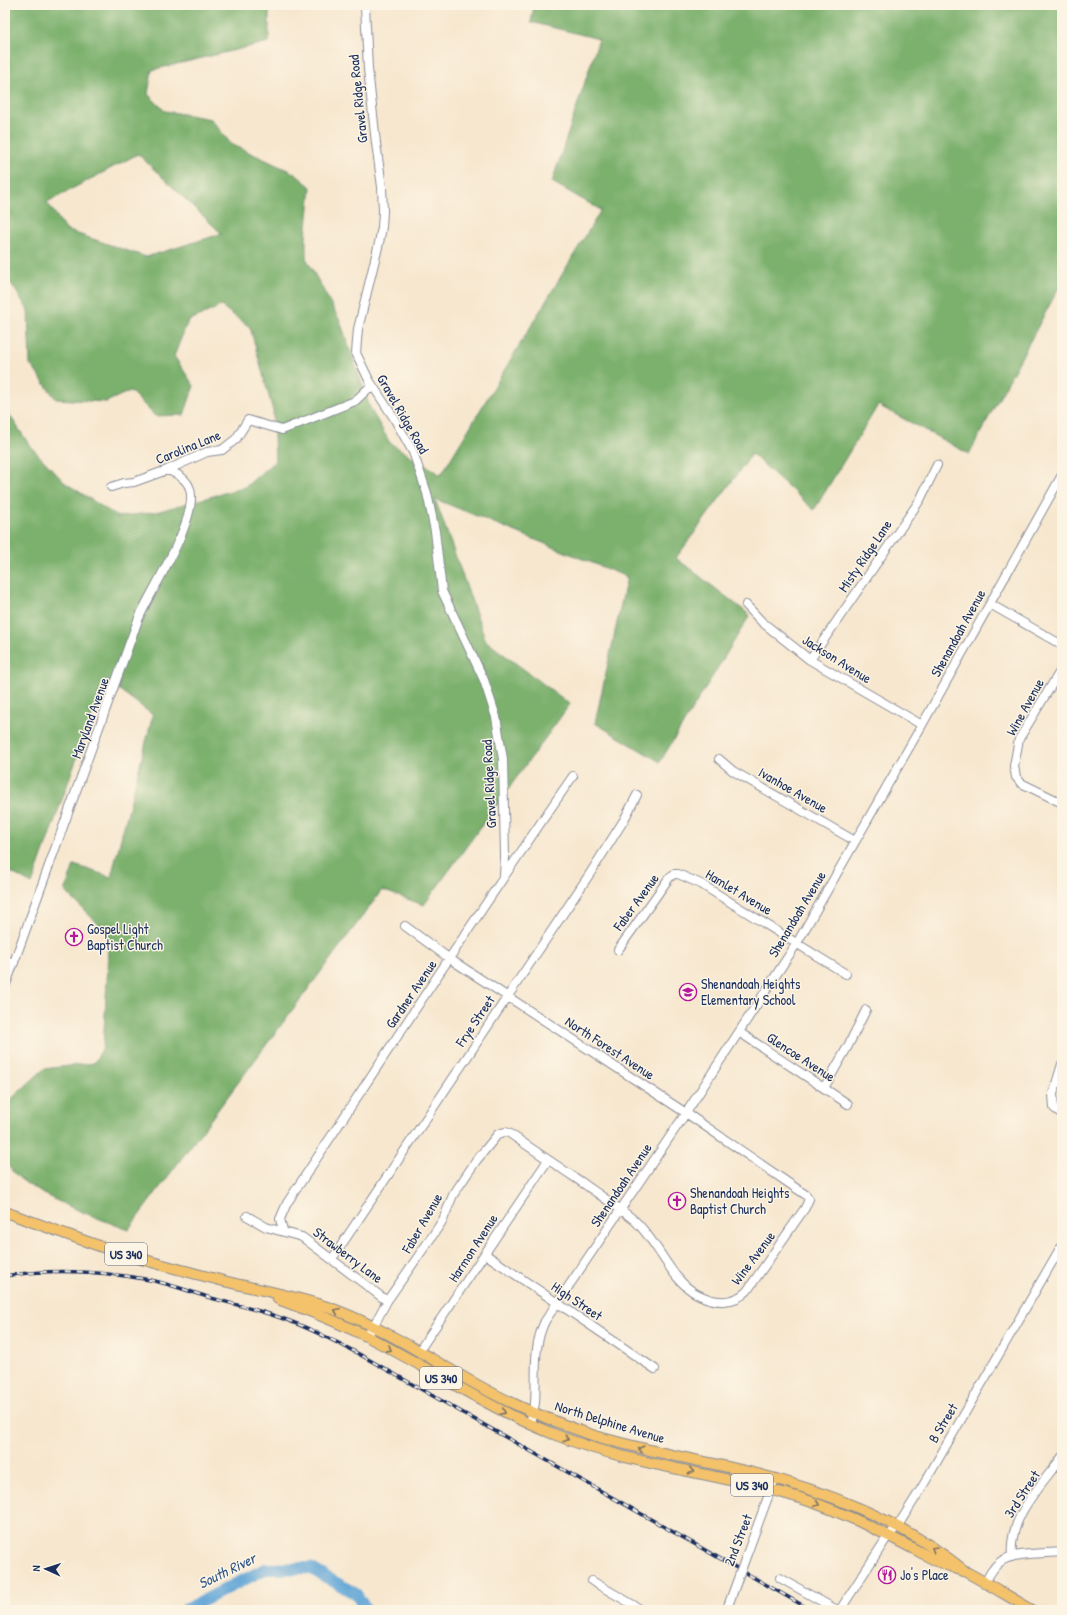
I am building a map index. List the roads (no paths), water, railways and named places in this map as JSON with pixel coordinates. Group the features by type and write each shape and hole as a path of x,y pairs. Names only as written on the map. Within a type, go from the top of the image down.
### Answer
{"main road":[{"name":"North Delphine Avenue","path":"5,1212 110,1249 249,1288 297,1306 365,1336 470,1394 530,1424 591,1447 625,1457 771,1490 818,1504 888,1536 938,1562 966,1572"},
{"name":"North Delphine Avenue","path":"249,1288 278,1293 335,1310 373,1327 419,1351 498,1396 533,1412 587,1433 622,1444 774,1478 838,1500 897,1527 945,1555 966,1572 1032,1610"}],"street":[{"name":"Gravel Ridge Road","path":"365,5 368,62 382,187 383,211 379,243 358,329 356,354 372,385 394,418 413,452 427,493 435,530 442,591 476,662 492,704 501,741 504,792 504,876"},
{"name":"Carolina Lane","path":"111,487 124,482 134,482 167,470 207,452 222,450 236,439 248,420 282,430 355,401 372,385"},
{"name":"Misty Ridge Lane","path":"810,660 920,500 937,465"},
{"name":"Maryland Avenue","path":"5,987 138,620 161,578 187,518 191,505 190,489 180,476 167,470"},
{"name":"Shenandoah Avenue","path":"530,1424 535,1404 535,1358 538,1341 545,1321 686,1113 797,942 922,725 1062,475"},
{"path":"990,604 1062,645"},
{"name":"Jackson Avenue","path":"746,605 762,622 810,660 922,725"},
{"name":"Wine Avenue","path":"1062,668 1019,739 1014,769 1016,777 1021,783 1062,803"},
{"name":"Ivanhoe Avenue","path":"719,759 733,771 855,841"},
{"name":"Gardner Avenue","path":"283,1230 280,1218 287,1203 504,876 573,776"},
{"name":"Frye Street","path":"332,1259 614,835 637,795"},
{"name":"Faber Avenue","path":"618,950 669,878 674,874 678,874"},
{"name":"Hamlet Avenue","path":"678,874 701,884 797,942 846,974"},
{"name":"North Forest Avenue","path":"405,926 450,959 686,1113 800,1191"},
{"path":"5,960 14,964"},
{"path":"824,1088 848,1046 866,1010"},
{"name":"Glencoe Avenue","path":"739,1032 848,1104"},
{"path":"1062,1064 1053,1094 1054,1108 1062,1114"},
{"name":"Faber Avenue","path":"365,1336 373,1327 387,1301 434,1235 454,1196 476,1161 498,1134 505,1132 509,1133 548,1160"},
{"path":"548,1160 620,1210"},
{"name":"Harmon Avenue","path":"419,1351 548,1160"},
{"name":"Wine Avenue","path":"620,1210 644,1230 679,1279 690,1289 705,1298 722,1302 730,1301 743,1295 805,1208 809,1199 800,1191"},
{"name":"Strawberry Lane","path":"247,1216 266,1227 283,1230 302,1237 387,1301"},
{"name":"B Street","path":"838,1610 888,1536 897,1527 921,1489 1062,1245"},
{"name":"High Street","path":"485,1254 655,1369"},
{"name":"3rd Street","path":"1012,1557 1012,1542 1017,1520 1062,1458"},
{"name":"2nd Street","path":"727,1608 771,1490 774,1478"},
{"path":"984,1583 1000,1562 1012,1557 1062,1552"},
{"path":"780,1578 838,1610"},
{"path":"592,1582 642,1610"}],"waterway":[{"name":"South River","path":"185,1610 265,1569 310,1568 356,1594 366,1610"}],"railway":[{"path":"5,1276 59,1271 114,1274 150,1280 264,1312 303,1326 366,1358 811,1610"}],"place":[{"name":"Gospel Light Baptist Church","path":"74,937"},
{"name":"Shenandoah Heights Elementary School","path":"688,992"},
{"name":"Shenandoah Heights Baptist Church","path":"677,1201"},
{"name":"Jo's Place","path":"887,1575"}]}
